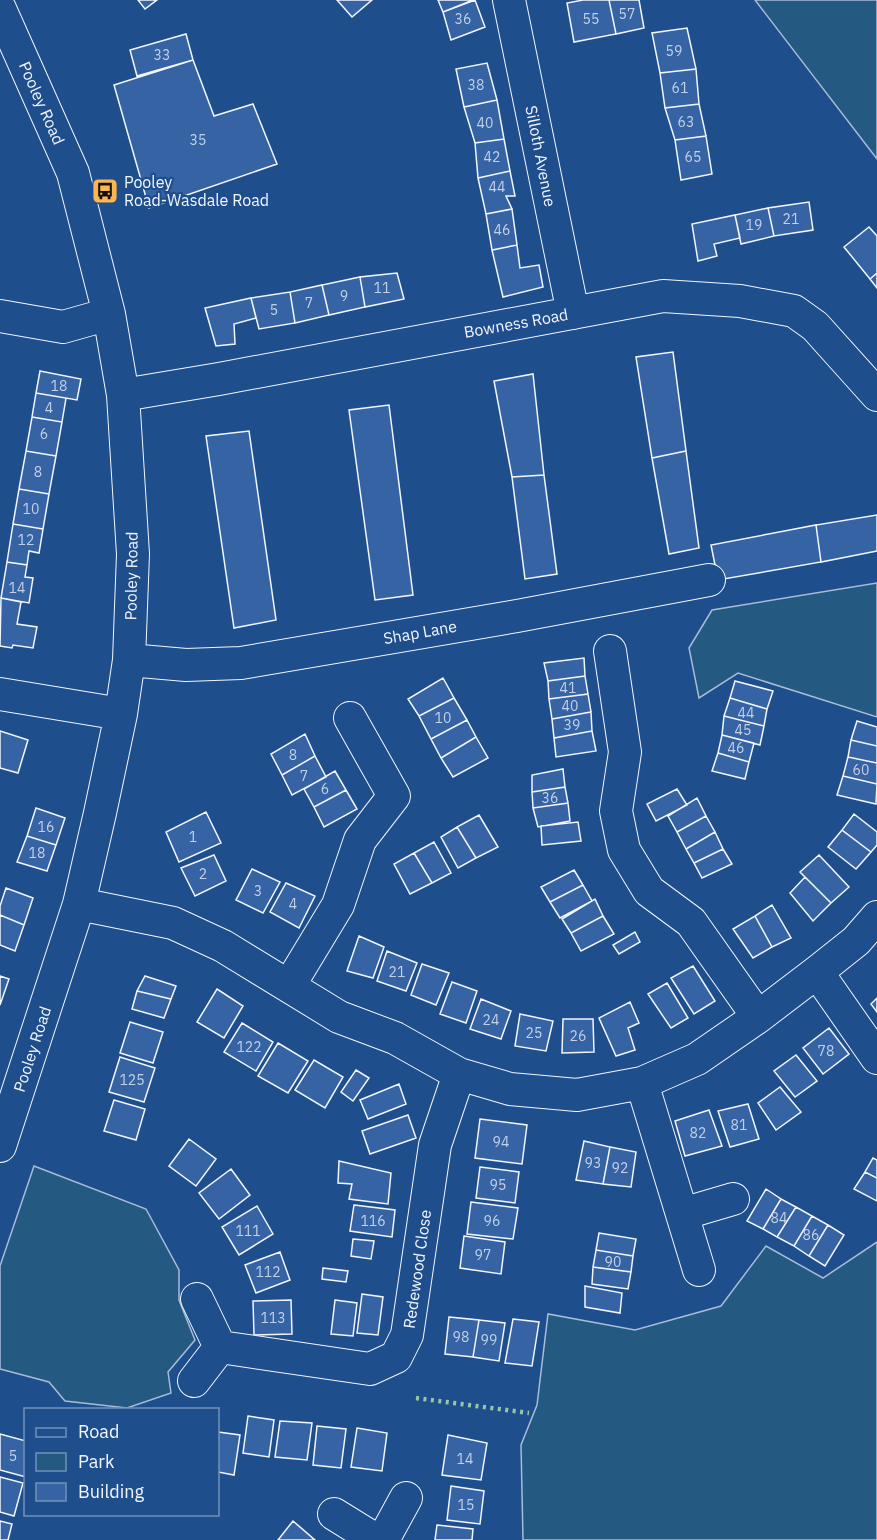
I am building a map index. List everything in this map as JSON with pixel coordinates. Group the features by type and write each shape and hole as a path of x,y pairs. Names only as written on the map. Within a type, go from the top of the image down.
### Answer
{"street":[{"name":"Silloth Avenue","path":"509,0 573,313"},
{"name":"Pooley Road","path":"0,9 73,173 108,314 123,395 133,554 129,660 121,714 79,904 0,1146"},
{"name":"Bowness Road","path":"123,395 663,296 740,300 794,311 815,326 877,394"},
{"path":"0,316 63,327 108,314"},
{"name":"Shap Lane","path":"129,660 186,665 241,663 517,616 709,580"},
{"path":"610,651 625,752 616,811 624,849 649,891 691,922 758,1017"},
{"path":"0,694 121,714"},
{"path":"289,986 338,905 360,840 394,796 350,718"},
{"path":"79,904 173,923 223,946 339,1017 395,1038 459,1074 510,1089 577,1095 642,1083 697,1059 758,1017 817,972 856,941 877,917"},
{"path":"817,972 877,1058"},
{"name":"Redewood Close","path":"220,1347 370,1369 396,1357 407,1335 435,1145 459,1074"},
{"path":"642,1083 699,1270"},
{"path":"682,1214 733,1199"},
{"path":"194,1381 220,1347 197,1299"},
{"path":"383,1540 406,1498"},
{"path":"334,1514 376,1540"}],"green space":[{"path":"755,0 877,0 877,159"},
{"path":"877,583 877,717 738,673 699,698 689,648 712,610"},
{"path":"34,1166 146,1209 179,1270 179,1300 195,1340 168,1372 171,1393 127,1408 65,1401 49,1382 0,1369 0,1266"},
{"path":"877,1242 877,1540 523,1540 521,1445 537,1405 548,1314 635,1330 721,1306 766,1246 823,1278"}],"building":[{"path":"138,0 157,0 145,9"},
{"path":"337,0 372,0 352,17"},
{"path":"438,0 473,0 443,12"},
{"path":"475,0 485,27 451,40 443,12"},
{"path":"583,0 609,0 616,34 574,42 567,3"},
{"path":"609,0 639,0 644,28 616,34"},
{"path":"687,28 696,69 660,73 652,33"},
{"path":"186,34 193,60 137,76 130,50"},
{"path":"193,60 214,116 253,104 277,164 149,208 114,85"},
{"path":"487,63 497,100 464,107 456,69"},
{"path":"696,69 699,104 665,108 660,73"},
{"path":"497,100 504,139 475,143 464,107"},
{"path":"699,104 706,136 675,140 665,108"},
{"path":"706,136 712,174 681,180 675,140"},
{"path":"504,139 510,171 478,178 475,143"},
{"path":"510,171 515,196 506,196 512,209 486,214 478,178"},
{"path":"809,202 813,230 774,236 768,208"},
{"path":"768,208 774,236 741,244 735,215"},
{"path":"512,209 517,245 492,250 486,214"},
{"path":"735,215 740,238 714,244 717,256 698,261 692,224"},
{"path":"869,227 877,236 877,273 870,279 844,247"},
{"path":"517,245 520,268 539,265 543,287 503,297 492,250"},
{"path":"397,273 404,299 365,307 360,277"},
{"path":"877,273 877,288 870,279"},
{"path":"360,277 365,307 329,315 322,285"},
{"path":"322,285 329,315 295,323 290,292"},
{"path":"290,292 295,323 259,329 251,298"},
{"path":"251,298 256,318 234,324 235,344 216,346 205,308"},
{"path":"673,352 686,451 652,458 636,357"},
{"path":"40,371 81,379 77,400 36,393"},
{"path":"533,374 544,475 512,477 494,381"},
{"path":"36,393 66,398 62,422 32,417"},
{"path":"389,405 413,595 375,600 349,410"},
{"path":"32,417 62,422 56,456 26,451"},
{"path":"249,431 276,620 234,628 206,436"},
{"path":"26,451 56,456 49,494 19,489"},
{"path":"686,451 699,548 669,554 652,458"},
{"path":"544,475 557,574 525,579 512,477"},
{"path":"19,489 49,494 43,529 13,524"},
{"path":"877,515 877,551 821,562 816,525"},
{"path":"13,524 43,529 39,553 29,551 27,565 7,562"},
{"path":"816,525 821,562 718,580 711,545"},
{"path":"7,562 27,565 25,577 33,578 29,603 1,598"},
{"path":"1,598 21,602 17,624 37,627 33,648 0,646"},
{"path":"584,658 585,676 548,681 544,663"},
{"path":"585,676 588,694 549,699 548,681"},
{"path":"443,678 454,698 419,716 408,699"},
{"path":"735,681 773,691 767,709 730,698"},
{"path":"588,694 591,712 552,719 549,699"},
{"path":"454,698 467,720 431,739 419,716"},
{"path":"730,698 767,709 764,726 724,716"},
{"path":"591,712 592,731 554,738 552,719"},
{"path":"724,716 764,726 760,745 722,735"},
{"path":"467,720 476,737 441,758 431,739"},
{"path":"857,721 877,727 877,746 851,740"},
{"path":"0,731 28,740 18,773 0,768"},
{"path":"592,731 596,751 556,757 554,738"},
{"path":"305,734 315,756 282,775 271,754"},
{"path":"722,735 754,743 749,762 718,753"},
{"path":"476,737 488,758 453,777 441,758"},
{"path":"851,740 877,746 877,763 848,757"},
{"path":"718,753 749,762 745,779 712,771"},
{"path":"315,756 326,777 292,795 282,775"},
{"path":"848,757 877,763 877,784 843,776"},
{"path":"563,769 565,787 532,792 532,775"},
{"path":"335,771 346,790 314,807 304,789"},
{"path":"843,776 877,784 876,804 837,795"},
{"path":"565,787 568,803 533,808 532,792"},
{"path":"677,789 687,805 656,821 647,804"},
{"path":"346,790 357,809 324,827 314,807"},
{"path":"697,798 706,816 677,832 668,816"},
{"path":"568,803 570,821 538,827 533,808"},
{"path":"36,808 65,818 56,845 27,836"},
{"path":"206,812 221,843 179,862 166,832"},
{"path":"854,814 877,832 877,845 871,852 842,830"},
{"path":"479,815 498,847 476,858 457,827"},
{"path":"706,816 715,832 686,849 677,832"},
{"path":"578,822 581,841 542,845 541,826"},
{"path":"457,827 476,858 458,868 441,837"},
{"path":"842,830 871,852 856,869 828,847"},
{"path":"715,832 723,849 694,863 686,849"},
{"path":"27,836 56,845 47,871 17,862"},
{"path":"434,842 451,873 432,883 414,853"},
{"path":"723,849 732,864 702,878 694,863"},
{"path":"414,853 432,883 410,894 394,864"},
{"path":"214,855 226,881 195,896 181,868"},
{"path":"819,855 849,887 831,903 800,872"},
{"path":"252,869 280,882 263,913 236,900"},
{"path":"574,870 583,885 550,902 541,887"},
{"path":"805,877 831,903 813,921 790,893"},
{"path":"286,883 315,896 299,928 270,912"},
{"path":"583,885 592,901 560,918 550,902"},
{"path":"6,888 33,898 24,925 0,915 0,906"},
{"path":"595,899 603,916 571,933 562,919"},
{"path":"772,905 791,938 772,947 755,916"},
{"path":"0,915 24,925 15,951 0,945"},
{"path":"603,916 614,934 581,951 571,933"},
{"path":"755,916 772,947 753,958 733,929"},
{"path":"635,932 640,942 619,954 613,945"},
{"path":"359,936 384,947 373,978 347,971"},
{"path":"387,951 417,963 406,991 377,981"},
{"path":"422,964 449,973 436,1005 411,995"},
{"path":"693,966 715,1001 694,1014 671,978"},
{"path":"0,976 9,979 0,1005"},
{"path":"145,976 176,986 171,999 137,991"},
{"path":"452,982 477,991 466,1023 440,1014"},
{"path":"667,983 688,1018 671,1028 648,994"},
{"path":"217,989 243,1006 224,1038 197,1022"},
{"path":"137,991 171,999 164,1018 132,1009"},
{"path":"877,998 877,1012 871,1004"},
{"path":"481,999 511,1011 501,1039 470,1029"},
{"path":"630,1002 639,1023 628,1028 635,1050 616,1056 599,1018"},
{"path":"520,1014 553,1021 546,1051 515,1046"},
{"path":"563,1019 593,1019 594,1052 562,1053"},
{"path":"130,1022 163,1032 153,1063 120,1053"},
{"path":"242,1023 273,1042 256,1071 224,1052"},
{"path":"829,1028 849,1054 823,1074 803,1048"},
{"path":"278,1043 308,1061 288,1093 258,1076"},
{"path":"796,1055 817,1081 795,1097 774,1071"},
{"path":"120,1057 155,1068 144,1102 109,1092"},
{"path":"314,1060 343,1077 325,1108 295,1090"},
{"path":"356,1070 369,1078 353,1101 341,1092"},
{"path":"399,1084 406,1104 368,1119 360,1100"},
{"path":"780,1087 801,1112 776,1130 758,1103"},
{"path":"114,1100 145,1109 136,1140 104,1131"},
{"path":"748,1104 759,1139 730,1147 718,1111"},
{"path":"709,1110 722,1146 685,1156 675,1121"},
{"path":"408,1115 416,1138 370,1154 362,1131"},
{"path":"480,1119 527,1125 522,1164 475,1158"},
{"path":"189,1139 216,1159 196,1186 169,1166"},
{"path":"584,1141 610,1147 603,1184 576,1180"},
{"path":"610,1147 636,1152 631,1187 603,1184"},
{"path":"873,1158 877,1160 877,1178 865,1172"},
{"path":"339,1161 391,1173 388,1204 349,1199 352,1184 338,1183"},
{"path":"480,1167 519,1172 515,1203 476,1198"},
{"path":"231,1169 250,1195 219,1219 199,1193"},
{"path":"865,1172 877,1178 877,1201 854,1189"},
{"path":"766,1189 781,1199 763,1229 747,1221"},
{"path":"781,1199 796,1207 777,1237 763,1229"},
{"path":"471,1202 518,1208 513,1239 467,1234"},
{"path":"354,1205 395,1210 392,1237 350,1231"},
{"path":"257,1206 273,1234 239,1255 222,1227"},
{"path":"796,1207 812,1216 794,1246 777,1237"},
{"path":"812,1216 828,1225 809,1256 794,1246"},
{"path":"828,1225 844,1235 825,1266 809,1256"},
{"path":"599,1233 636,1239 633,1256 596,1250"},
{"path":"464,1236 505,1242 501,1274 460,1268"},
{"path":"353,1239 374,1241 371,1259 351,1256"},
{"path":"596,1250 633,1256 631,1272 593,1267"},
{"path":"280,1252 290,1280 256,1293 245,1265"},
{"path":"593,1267 631,1272 628,1289 592,1284"},
{"path":"323,1268 348,1271 346,1282 322,1279"},
{"path":"585,1286 622,1293 620,1313 585,1307"},
{"path":"362,1294 383,1297 378,1335 357,1333"},
{"path":"291,1300 292,1334 254,1335 253,1301"},
{"path":"335,1300 357,1303 353,1336 331,1334"},
{"path":"449,1317 479,1320 473,1357 445,1354"},
{"path":"513,1319 539,1322 532,1366 505,1363"},
{"path":"479,1320 505,1323 499,1361 473,1357"},
{"path":"248,1416 274,1420 269,1457 243,1453"},
{"path":"280,1421 312,1423 307,1460 275,1457"},
{"path":"317,1426 346,1429 341,1468 313,1465"},
{"path":"357,1428 387,1433 382,1471 351,1467"},
{"path":"219,1432 240,1435 234,1475 219,1472"},
{"path":"0,1434 24,1440 24,1476 0,1470"},
{"path":"448,1435 487,1443 481,1480 442,1475"},
{"path":"0,1477 23,1483 14,1516 0,1512"},
{"path":"451,1486 484,1491 480,1524 447,1520"},
{"path":"0,1521 12,1524 8,1540 0,1540"},
{"path":"293,1521 315,1540 278,1540"},
{"path":"437,1525 473,1529 472,1540 435,1540"}],"hedge":[{"path":"416,1398 529,1413"}],"place":[{"name":"Pooley Road-Wasdale Road","path":"105,191"}]}
